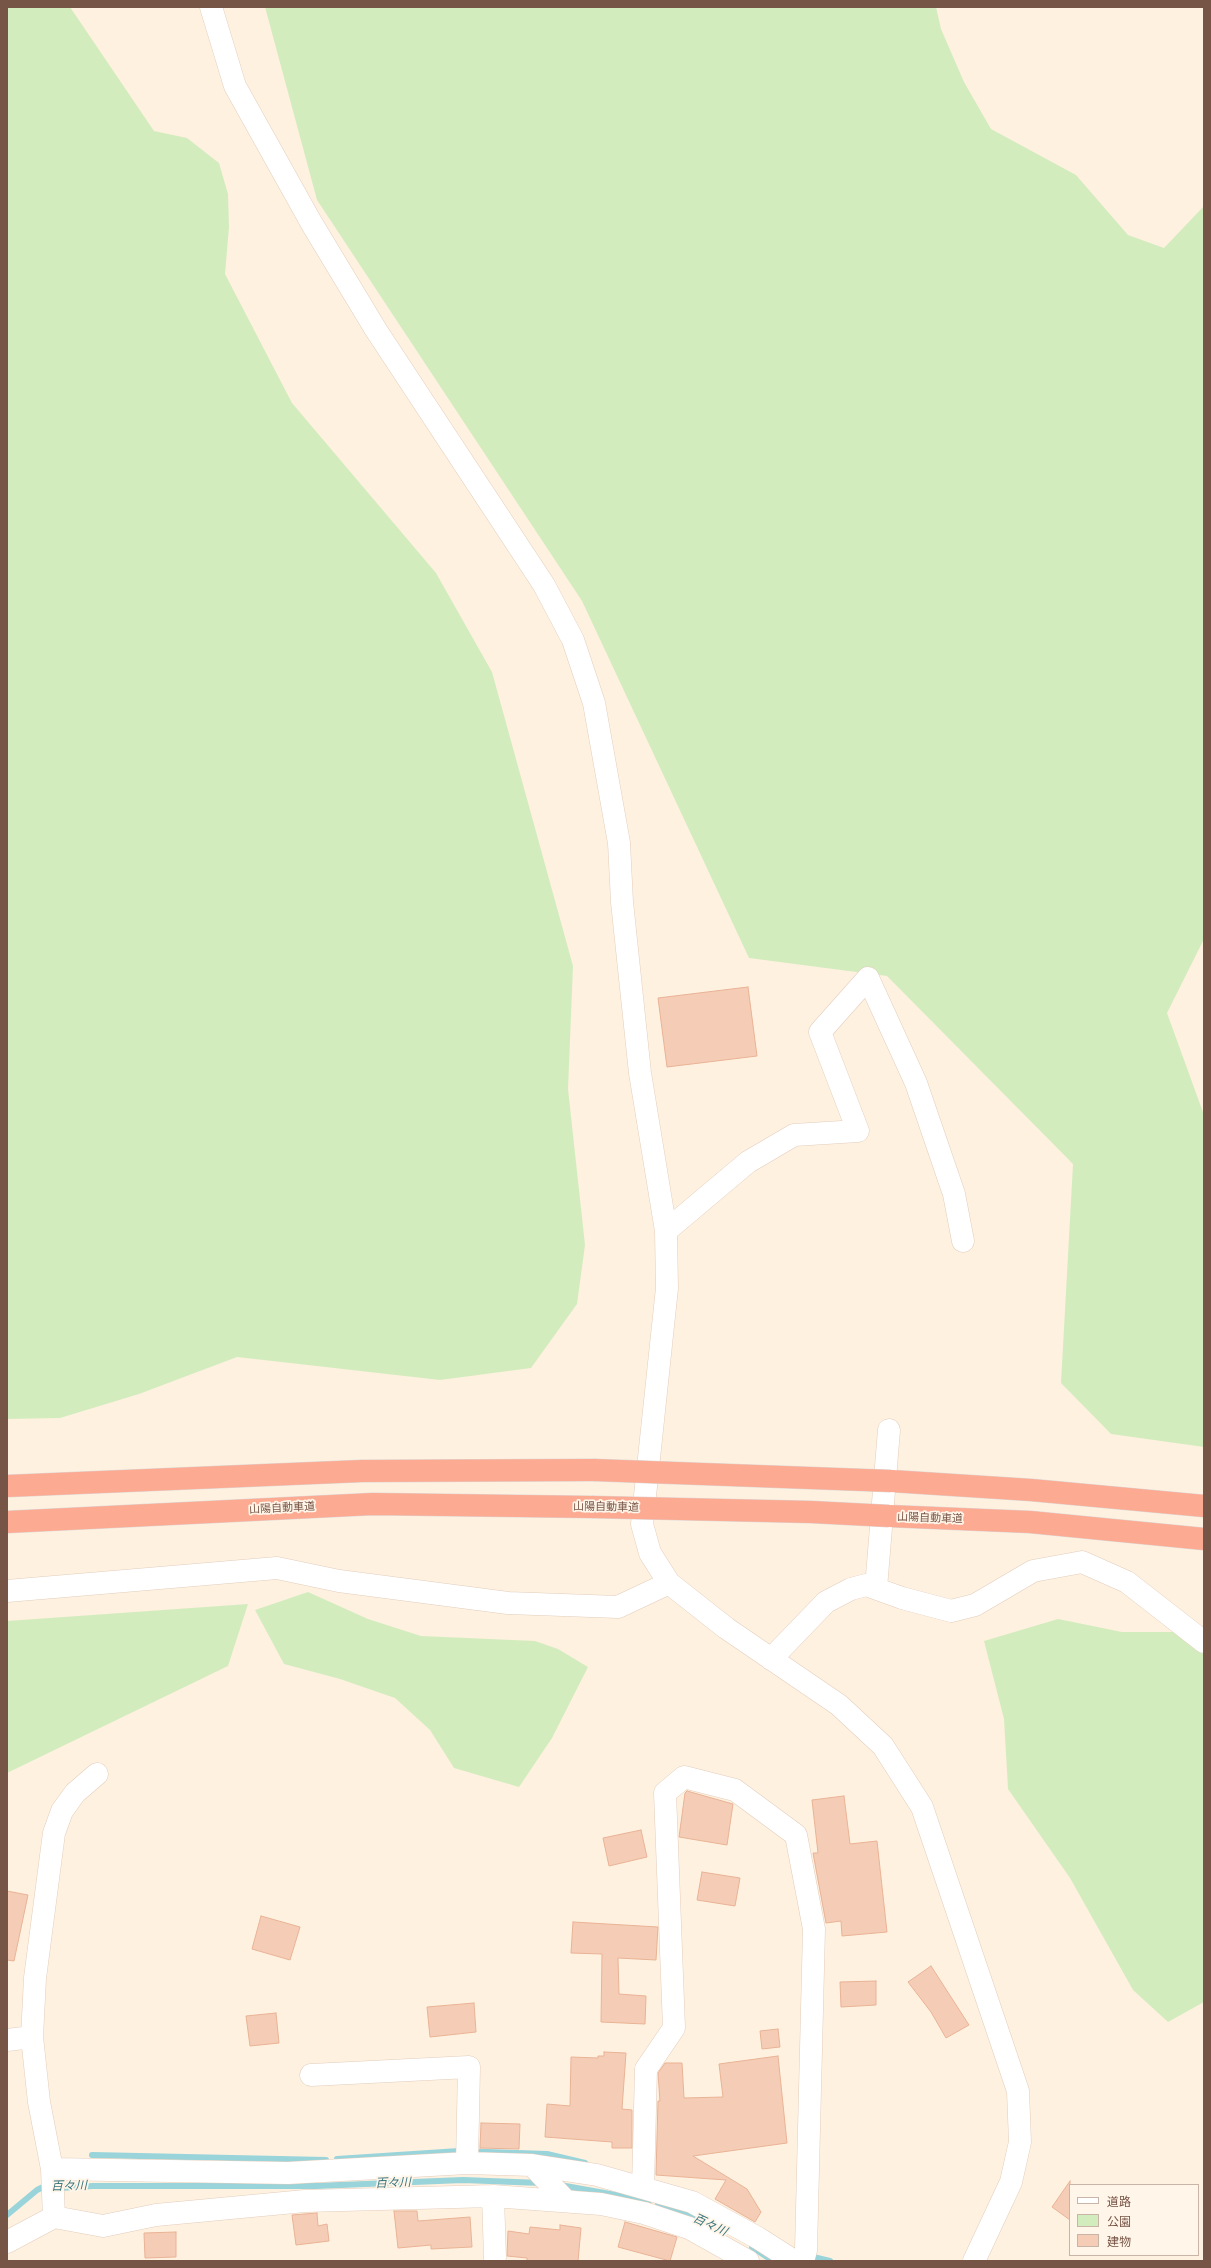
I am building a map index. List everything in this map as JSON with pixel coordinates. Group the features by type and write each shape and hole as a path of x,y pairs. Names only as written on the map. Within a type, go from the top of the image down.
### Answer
{"highway":[{"path":"7,1486 362,1471 594,1470 891,1481 1031,1490 1204,1506"},
{"name":"山陽自動車道","path":"7,1522 373,1504 592,1507 811,1512 1030,1522 1204,1540"}],"street":[{"path":"211,7 235,86 312,224 376,330 544,586 573,640 594,703 619,843 622,902 640,1073 666,1231 667,1288 642,1524 650,1553 669,1583 726,1628 839,1705 883,1746 922,1807 1018,2091 1020,2142 1011,2182 974,2261"},
{"path":"666,1231 748,1162 788,1138 794,1135 858,1131 820,1032 868,978 916,1083 954,1194 963,1241"},
{"path":"876,1588 889,1430"},
{"path":"771,1658 826,1602 851,1589 866,1585 902,1598 951,1611 975,1605 1033,1571 1082,1562 1127,1582 1204,1642"},
{"path":"7,1591 277,1568 339,1581 508,1603 618,1607 669,1583"},
{"path":"54,2207 52,2171 39,2102 32,2037 35,1978 54,1834 62,1811 75,1793 97,1774"},
{"path":"52,2171 306,2173 467,2155 536,2168 597,2174 643,2181 692,2202 758,2238 802,2257 814,1929 796,1835 735,1790 684,1776 665,1793 674,2028 646,2069 643,2181"},
{"path":"7,2040 32,2037"},
{"path":"311,2075 469,2067 467,2155"},
{"path":"536,2168 564,2199"},
{"path":"305,2201 306,2173"},
{"path":"54,2207 103,2226 156,2215 305,2201 493,2196 564,2199 601,2204 651,2216 689,2228 748,2261"},
{"path":"493,2196 495,2258"},
{"path":"7,2242 54,2207"}],"green space":[{"path":"7,7 70,7 154,131 187,138 219,163 228,194 229,227 225,274 292,403 436,573 492,672 573,966 568,1089 585,1245 577,1304 531,1368 440,1380 237,1357 139,1394 60,1418 7,1419"},
{"path":"265,7 936,7 941,29 964,82 991,129 1076,175 1128,235 1164,248 1204,206 1204,939 1167,1013 1204,1115 1204,1447 1111,1434 1061,1383 1073,1164 887,976 749,958 582,601 317,200"},
{"path":"308,1592 368,1619 421,1636 535,1641 558,1649 588,1667 552,1738 519,1787 454,1768 430,1730 395,1698 340,1679 284,1664 255,1610"},
{"path":"248,1604 228,1666 7,1773 7,1621"},
{"path":"1058,1619 1122,1632 1204,1632 1204,2002 1168,2022 1133,1990 1070,1878 1008,1789 1004,1719 984,1641"}],"building":[{"path":"748,987 757,1056 667,1067 658,998"},
{"path":"687,1791 733,1804 727,1845 679,1837 685,1793"},
{"path":"844,1796 850,1844 877,1841 887,1932 842,1936 841,1921 826,1923 813,1853 818,1853 812,1800"},
{"path":"641,1830 647,1857 609,1866 603,1838"},
{"path":"702,1872 740,1878 735,1906 697,1900"},
{"path":"7,1891 28,1895 14,1961 7,1960"},
{"path":"261,1916 300,1927 290,1960 252,1949"},
{"path":"573,1922 658,1927 656,1960 618,1958 619,1994 646,1996 645,2024 601,2022 602,1954 571,1953"},
{"path":"931,1966 969,2025 946,2038 931,2012 908,1982"},
{"path":"876,1981 876,2005 841,2007 840,1982"},
{"path":"474,2003 476,2032 430,2037 427,2007"},
{"path":"276,2013 279,2043 250,2046 246,2016"},
{"path":"778,2029 780,2047 762,2049 760,2031"},
{"path":"604,2052 626,2053 622,2109 632,2110 632,2148 612,2148 612,2142 545,2137 547,2104 570,2106 571,2057 598,2058 598,2056 604,2056"},
{"path":"778,2056 787,2143 693,2156 747,2189 761,2212 755,2222 715,2199 726,2180 656,2175 658,2101 660,2101 658,2073 665,2063 682,2063 684,2098 723,2097 719,2064"},
{"path":"481,2123 520,2124 519,2149 480,2148"},
{"path":"1070,2181 1069,2219 1052,2207"},
{"path":"394,2211 417,2211 418,2221 470,2217 472,2247 431,2249 431,2245 398,2248"},
{"path":"317,2213 318,2226 327,2224 329,2241 296,2245 292,2215"},
{"path":"625,2222 677,2237 670,2261 618,2247"},
{"path":"560,2225 581,2228 578,2261 527,2261 527,2258 507,2256 508,2231 529,2234 530,2227 560,2230"},
{"path":"176,2232 176,2257 145,2258 144,2233"}],"waterway":[{"path":"337,2159 459,2151 547,2154 585,2163"},
{"path":"92,2155 326,2160"},
{"name":"百々川","path":"7,2215 37,2190 45,2186 60,2188 93,2186 316,2186 463,2180 541,2183"},
{"name":"百々川","path":"560,2185 649,2201"},
{"name":"百々川","path":"658,2203 707,2222"},
{"name":"百々川","path":"752,2247 773,2261"},
{"path":"809,2256 830,2261"}]}
